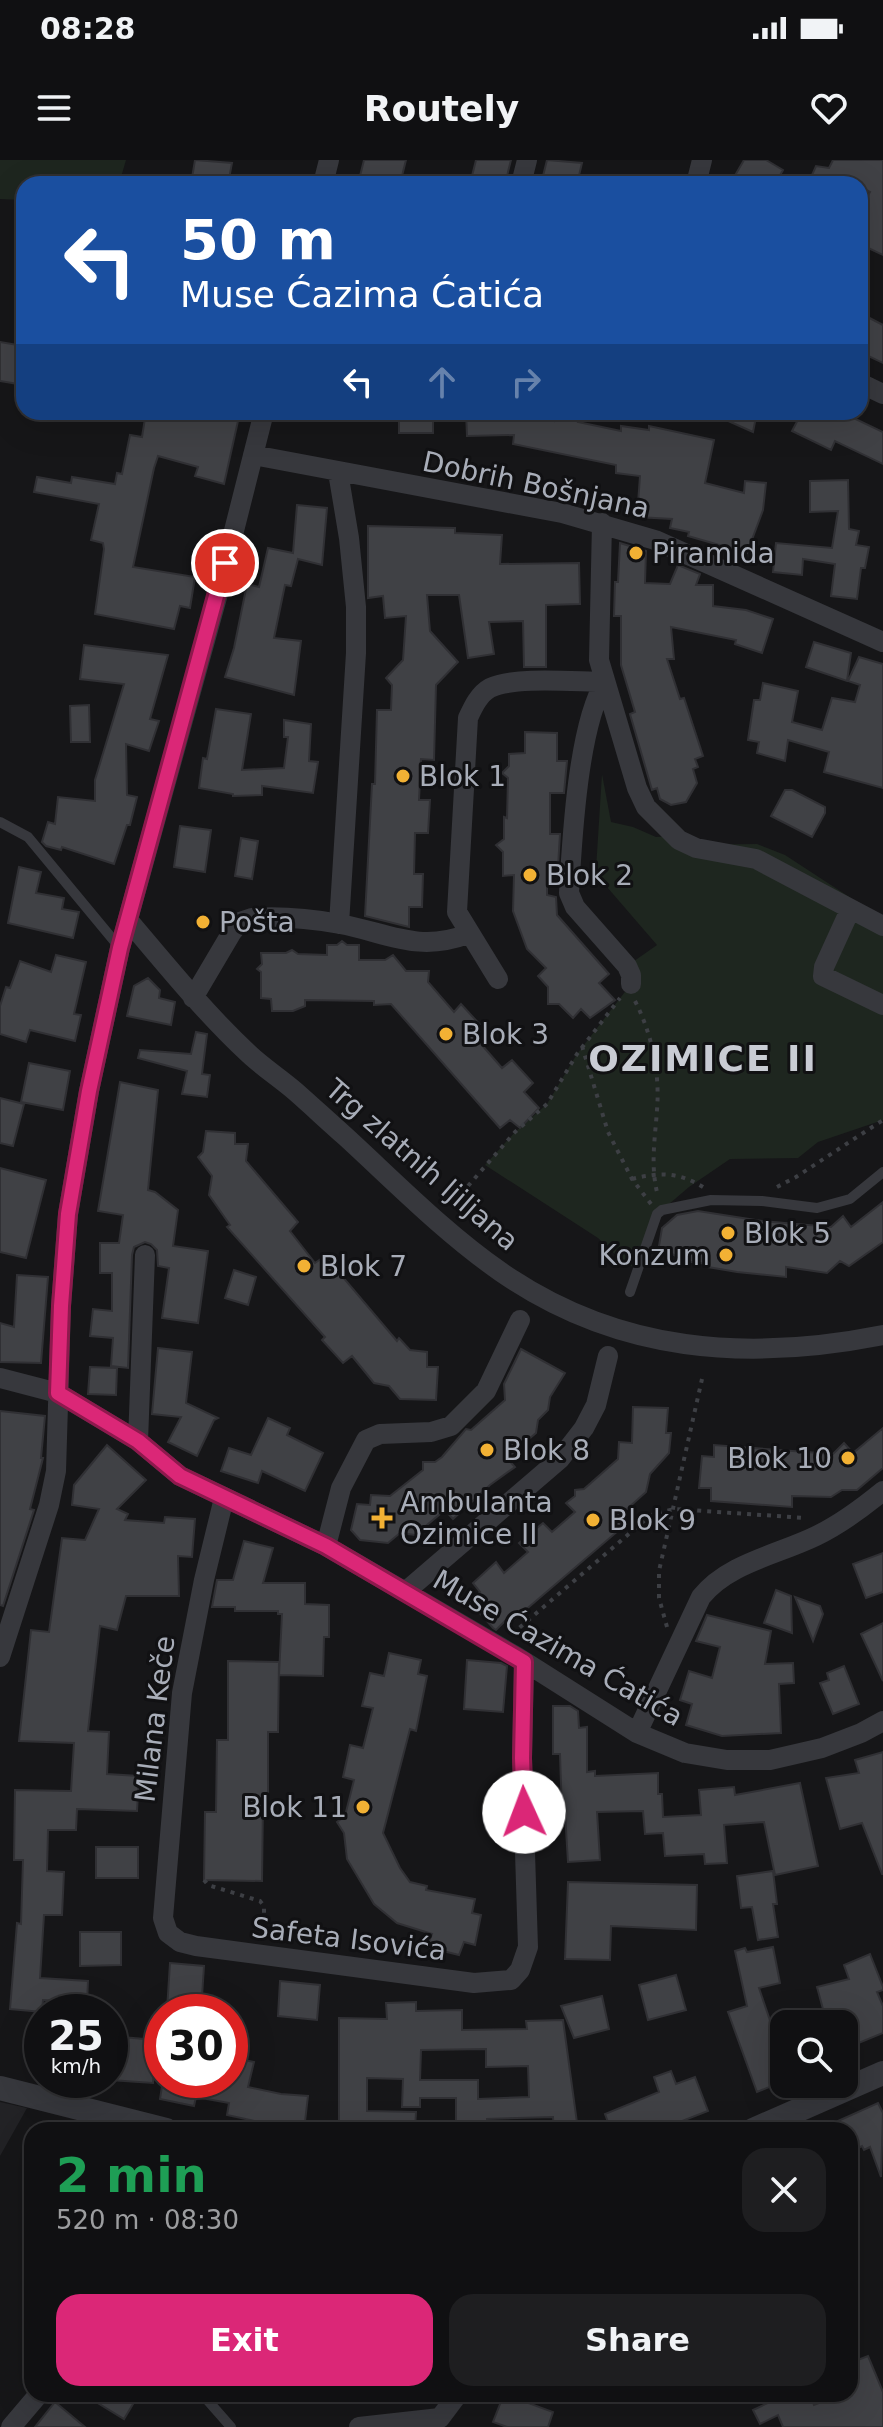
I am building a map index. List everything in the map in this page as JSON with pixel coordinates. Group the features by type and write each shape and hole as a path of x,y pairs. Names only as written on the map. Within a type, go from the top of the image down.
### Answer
{"street":[{"path":"0,1657 49,1505 56,1471 61,1306 68,1214 89,1091 120,948 262,420"},
{"name":"Dobrih Bošnjana","path":"253,455 602,523 655,540 883,642"},
{"path":"338,472 356,607 356,653 339,924"},
{"path":"602,523 599,660 637,788 646,807 679,840 696,848 756,859 883,926"},
{"path":"498,979 457,912 468,718 475,703 488,689 509,682 605,682"},
{"path":"605,682 594,700 587,734 569,893 575,907 627,966 631,984"},
{"path":"850,910 824,967 823,976 883,1005"},
{"path":"193,998 240,922 267,917 339,924 421,942 446,942 468,934"},
{"name":"Trg zlatnih ljiljana","path":"128,920 193,998 251,1056 297,1093 452,1233 538,1296 580,1315 643,1337 711,1349 842,1343 883,1335"},
{"path":"138,1441 145,1255"},
{"path":"326,1546 341,1488 366,1440 380,1434 431,1432 451,1426 486,1391 520,1320"},
{"path":"405,1592 560,1459 584,1428 596,1405 608,1356"},
{"name":"Muse Ćazima Ćatića","path":"0,1378 58,1393 138,1441 180,1476 326,1546 498,1646 637,1733 685,1753 727,1760 770,1760 822,1748 883,1721"},
{"path":"637,1733 701,1597 710,1586 724,1575 845,1521 883,1491"},
{"name":"Milana Keče","path":"180,1942 168,1933 163,1918 174,1773 188,1658 224,1498"},
{"name":"Safeta Isovića","path":"180,1942 243,1954 474,1983 511,1980 520,1970 528,1947 522,1758 524,1662"},
{"path":"771,2122 883,2073"},
{"path":"0,2088 134,2122"},
{"path":"11,2427 32,2402"},
{"path":"359,2427 437,2422 452,2402"}],"lane":[{"path":"0,822 28,837 120,948"},
{"path":"630,1292 660,1212 711,1200 826,1207 850,1199 883,1172"},
{"path":"209,2402 231,2427"}],"path":[{"path":"468,1186 515,1132 547,1104 582,1046 631,984"},
{"path":"631,984 632,996 643,1016 657,1066 658,1105 652,1174 660,1212"},
{"path":"582,1046 608,1132 632,1179 660,1212"},
{"path":"766,1193 883,1120"},
{"path":"632,1179 652,1174 684,1175 714,1194"},
{"path":"678,1648 664,1622 659,1598 659,1571 702,1379"},
{"path":"498,1646 651,1515 674,1509 845,1521"},
{"path":"204,1880 208,1885 260,1901 264,1906 264,1922"}],"shaded area":[{"path":"0,160 126,160 121,176 16,176 16,200 0,199"},
{"path":"602,774 611,822 656,837 675,836 691,845 757,844 785,855 883,919 883,1120 818,1142 798,1158 730,1159 662,1210 638,1269 624,1263 598,1238 485,1165 515,1132 547,1104 577,1054 631,984 627,966 657,945 607,887 596,869"},
{"path":"0,2102 27,2108 0,2156"}],"building":[{"path":"195,160 232,163 230,176 192,176"},
{"path":"364,160 406,160 402,176 360,176"},
{"path":"476,160 511,160 507,176 472,176"},
{"path":"547,160 582,163 579,176 543,176"},
{"path":"744,160 766,160 783,170 780,176 735,176"},
{"path":"833,160 883,160 883,255 868,248 868,176 812,176 816,166 829,168"},
{"path":"868,317 883,325 883,363 868,356"},
{"path":"0,342 16,345 16,384 0,381"},
{"path":"145,420 238,420 224,484 195,476 198,467 158,456 154,468 133,567 195,577 190,608 180,606 174,629 95,614 104,549 103,543 91,540 99,504 34,492 37,477 71,483 72,477 115,484 117,473 122,474 130,435 142,437"},
{"path":"399,420 433,420 433,433 399,433"},
{"path":"466,420 578,420 621,431 621,426 649,430 649,426 714,440 705,483 744,493 745,481 766,483 763,510 747,553 670,528 672,519 637,517 640,476 616,473 616,465 513,444 514,435 467,436"},
{"path":"726,420 755,420 753,432"},
{"path":"798,420 858,420 883,432 883,464 835,441 831,450 792,431"},
{"path":"848,480 849,529 859,531 856,545 869,547 865,568 861,568 857,599 831,596 835,564 803,559 802,575 773,572 776,543 832,548 838,511 810,512 810,481"},
{"path":"297,505 327,508 322,565 298,559 291,586 285,585 274,638 301,641 294,695 225,677 247,584 259,587 268,548 293,553"},
{"path":"368,526 455,528 455,533 502,535 500,564 579,563 580,604 546,605 546,667 524,667 523,621 489,622 494,654 468,658 459,595 427,595 430,631 458,662 436,685 434,760 421,759 419,800 430,800 428,833 415,833 414,874 423,874 422,907 409,907 409,927 365,916 377,710 391,710 392,685 386,678 403,660 406,616 385,618 383,596 368,598"},
{"path":"620,543 646,551 645,583 670,584 678,565 700,574 696,585 713,585 713,606 746,610 773,619 762,653 735,644 736,640 671,627 674,659 667,659 703,756 695,759 698,767 693,769 697,783 686,802 671,805 660,799 657,788 652,790 630,714 635,712 621,665 621,616 614,616"},
{"path":"814,642 851,653 847,681 806,667"},
{"path":"84,645 168,655 150,719 159,721 149,751 126,744 127,795 137,797 130,825 127,825 114,864 62,847 61,850 46,846 42,842 48,822 55,824 58,797 95,801 95,780 124,684 80,679"},
{"path":"859,657 883,664 883,788 824,772 829,752 788,740 785,761 757,753 759,742 748,740 754,700 760,700 763,683 798,691 792,722 822,730 832,698 855,702 860,685 848,681"},
{"path":"89,705 90,742 71,742 70,706"},
{"path":"216,709 251,714 242,770 284,768 288,737 284,737 284,720 311,724 309,761 318,762 313,793 262,786 262,795 233,796 199,788 203,758 207,759"},
{"name":"Blok 2","path":"525,732 557,733 557,761 567,761 564,793 550,793 550,834 560,834 558,867 547,866 547,895 556,897 557,915 609,974 599,983 615,1000 590,1018 581,1009 573,1018 559,1004 548,1004 548,987 538,976 546,968 527,949 513,911 514,875 503,876 503,852 496,845 504,839 504,817 507,818 508,778 502,773 509,766 509,754 525,753"},
{"path":"785,790 792,790 825,807 812,837 771,816"},
{"path":"180,826 211,830 205,872 174,867"},
{"path":"241,838 258,841 252,879 235,876"},
{"path":"19,867 41,872 36,893 64,898 62,909 79,912 73,938 8,923"},
{"name":"Blok 3","path":"342,941 347,945 359,945 359,960 385,960 393,955 406,971 429,971 428,982 454,1012 461,1004 483,1028 474,1036 502,1068 512,1060 533,1083 524,1092 539,1108 520,1128 510,1120 500,1128 391,1004 305,1000 305,1006 293,1011 272,1011 271,999 261,998 261,972 257,969 262,964 261,953 286,953 292,950 298,954 327,955 327,945 337,945"},
{"path":"56,955 86,962 74,1014 81,1015 75,1041 30,1030 26,1042 0,1034 0,1006 20,961 51,972"},
{"path":"148,978 160,990 159,998 175,1002 171,1025 127,1016 134,986"},
{"path":"196,1032 207,1034 202,1074 210,1075 207,1097 182,1094 187,1071 138,1058 140,1050 191,1054"},
{"path":"29,1063 70,1071 63,1110 21,1102"},
{"path":"120,1082 158,1090 148,1190 178,1210 173,1246 208,1251 198,1323 162,1318 169,1268 158,1266 157,1250 151,1244 145,1242 134,1247 128,1368 111,1366 113,1338 90,1336 93,1309 112,1311 112,1273 100,1273 100,1243 119,1243 123,1215 98,1211"},
{"path":"0,1098 24,1104 13,1146 0,1143"},
{"name":"Blok 7","path":"206,1131 235,1133 235,1144 248,1144 246,1161 298,1222 290,1231 315,1263 325,1256 397,1341 399,1338 410,1350 427,1352 427,1367 438,1367 436,1400 400,1399 389,1386 374,1383 352,1356 343,1363 322,1340 325,1337 227,1227 230,1225 209,1195 212,1176 198,1157 203,1152"},
{"path":"0,1168 46,1180 26,1258 0,1252"},
{"name":"Blok 5","path":"883,1202 883,1242 849,1266 840,1261 827,1273 786,1267 786,1277 737,1272 684,1261 659,1246 662,1228 677,1215 698,1211 831,1227 843,1216 851,1227"},
{"path":"234,1270 256,1277 248,1305 225,1298"},
{"path":"17,1275 48,1277 41,1363 0,1362 0,1323 14,1327"},
{"path":"158,1348 192,1352 186,1403 218,1418 214,1420 197,1456 168,1442 181,1417 152,1414"},
{"name":"Blok 8","path":"521,1349 565,1373 550,1397 548,1410 538,1420 536,1433 507,1458 515,1467 453,1519 445,1510 415,1535 400,1533 388,1543 360,1540 351,1530 357,1504 370,1505 371,1495 390,1496 423,1470 423,1462 435,1462 442,1457 466,1429 471,1430 505,1400 504,1384"},
{"path":"90,1367 117,1368 116,1395 88,1394"},
{"name":"Blok 9","path":"633,1407 668,1408 666,1433 671,1433 669,1453 650,1474 646,1492 618,1517 625,1525 509,1624 505,1621 496,1630 470,1602 480,1592 473,1583 496,1562 504,1573 528,1552 519,1543 543,1523 552,1532 575,1512 566,1503 575,1496 575,1490 584,1489 618,1459 619,1442 632,1443"},
{"path":"0,1411 45,1416 43,1458 30,1509 34,1510 3,1606 0,1605"},
{"path":"268,1418 290,1428 287,1435 323,1453 305,1491 262,1471 258,1483 221,1471 229,1448 251,1455"},
{"name":"Blok 10","path":"883,1428 883,1468 857,1490 842,1490 831,1497 792,1496 792,1507 711,1501 711,1488 699,1488 702,1456 714,1457 714,1445 833,1454 844,1443 853,1453"},
{"path":"107,1445 146,1480 117,1509 128,1514 125,1520 164,1523 165,1517 195,1519 192,1557 178,1556 179,1596 126,1596 117,1630 100,1626 88,1731 109,1732 107,1774 139,1776 137,1811 77,1809 76,1830 48,1830 47,1871 64,1872 62,1915 44,1915 40,1978 88,1981 87,1994 24,1994 24,2010 10,2009 17,1923 21,1924 23,1860 14,1860 15,1790 71,1791 74,1743 19,1741 31,1630 49,1632 62,1538 85,1540 99,1509 72,1505 74,1485"},
{"path":"244,1541 273,1548 263,1583 305,1583 305,1604 329,1605 329,1637 324,1637 323,1676 279,1675 282,1614 278,1611 235,1611 235,1607 212,1607 217,1580 233,1580"},
{"path":"883,1553 883,1592 866,1598 853,1564"},
{"path":"776,1590 791,1596 792,1633 764,1623"},
{"path":"795,1597 820,1606 823,1614 813,1641"},
{"path":"707,1615 771,1631 765,1664 793,1663 794,1683 779,1684 781,1733 722,1736 686,1725 692,1704 680,1700 689,1671 712,1678 720,1647 696,1641"},
{"path":"883,1623 883,1681 861,1634"},
{"name":"Blok 11","path":"389,1653 421,1660 418,1674 427,1676 416,1731 410,1729 383,1833 410,1882 427,1886 426,1890 475,1899 472,1913 481,1915 475,1945 464,1942 459,1955 427,1947 432,1934 397,1923 374,1904 347,1859 344,1833 337,1822 345,1816 354,1780 343,1777 350,1745 363,1748 373,1708 362,1706 370,1673 384,1676"},
{"path":"467,1660 507,1666 503,1712 464,1709"},
{"path":"228,1661 279,1662 278,1732 268,1732 268,1801 263,1801 262,1881 204,1880 205,1812 216,1812 217,1740 228,1740"},
{"path":"844,1666 859,1704 833,1714 820,1683 829,1680 827,1673"},
{"path":"553,1706 570,1706 578,1711 579,1728 587,1727 587,1772 595,1771 595,1776 658,1773 663,1817 701,1815 699,1790 734,1787 735,1795 800,1783 818,1866 775,1875 764,1822 724,1825 727,1863 705,1864 704,1854 665,1856 663,1833 645,1834 643,1811 597,1812 600,1860 568,1862 565,1813 562,1814 560,1754 553,1754"},
{"path":"883,1752 882,1874 862,1823 840,1829 826,1778 859,1773 855,1760"},
{"path":"96,1847 138,1847 138,1878 96,1878"},
{"path":"773,1871 777,1904 773,1904 778,1937 758,1940 752,1907 741,1908 737,1876"},
{"path":"568,1882 697,1885 696,1930 611,1926 610,1960 565,1959"},
{"path":"80,1932 121,1932 121,1965 80,1966"},
{"path":"773,1947 780,1983 759,1988 770,2021 770,2087 757,2092 728,2012 747,2006 735,1951 745,1948 747,1952"},
{"path":"870,1954 883,1987 877,1992 883,2006 883,2033 858,2043 858,2010 823,2010 817,1987 849,1979 844,1965"},
{"path":"170,1963 204,1966 202,1994 168,1994"},
{"path":"676,1975 686,2010 648,2020 639,1985"},
{"path":"280,1981 320,1985 317,2020 278,2016"},
{"path":"602,1996 609,2029 574,2038 561,2006"},
{"path":"416,2002 416,2011 462,2010 462,2030 527,2029 526,2021 563,2020 577,2122 553,2122 553,2117 456,2122 456,2098 420,2098 420,2107 402,2107 403,2079 367,2078 367,2111 416,2112 415,2122 339,2122 339,2018 387,2019 386,2003","holes":["486,2049 486,2067 528,2066 529,2097 478,2099 478,2080 420,2080 421,2050"]},
{"path":"128,2038 144,2039 144,2082 128,2081"},
{"path":"248,2061 254,2062 248,2087"},
{"path":"671,2071 676,2084 695,2077 708,2111 680,2122 608,2122 605,2114 659,2092 654,2077"},
{"path":"248,2087 308,2096 305,2122 259,2122 227,2115 229,2103 202,2098 248,2098"},
{"path":"160,2098 196,2098 194,2106"},
{"path":"878,2103 883,2113 881,2177 870,2147 864,2150 862,2146 858,2148 858,2122 836,2122"},
{"path":"868,2356 883,2392 883,2427 783,2427 778,2415 760,2424 753,2410 770,2402 813,2402 814,2405 822,2402 858,2402 858,2360"},
{"path":"55,2402 85,2427 35,2427"},
{"path":"96,2402 134,2402 124,2419"},
{"path":"501,2402 526,2402 553,2412 548,2427 507,2427 493,2422"}],"place":[{"name":"Piramida","path":"636,553"},
{"name":"Blok 1","path":"403,776"},
{"name":"Blok 2","path":"530,875"},
{"name":"Pošta","path":"203,922"},
{"name":"Blok 3","path":"446,1034"},
{"name":"Blok 5","path":"728,1233"},
{"name":"Konzum","path":"726,1255"},
{"name":"Blok 7","path":"304,1266"},
{"name":"Blok 8","path":"487,1450"},
{"name":"Blok 10","path":"848,1458"},
{"name":"Ambulanta Ozimice II","path":"382,1518"},
{"name":"Blok 9","path":"593,1520"},
{"name":"Blok 11","path":"363,1807"}],"district":[{"name":"OZIMICE II","path":"703,1058"}],"route":[{"path":"225,563 120,948 89,1091 68,1214 58,1393 138,1441 180,1476 326,1546 524,1662 524,1812"}]}
